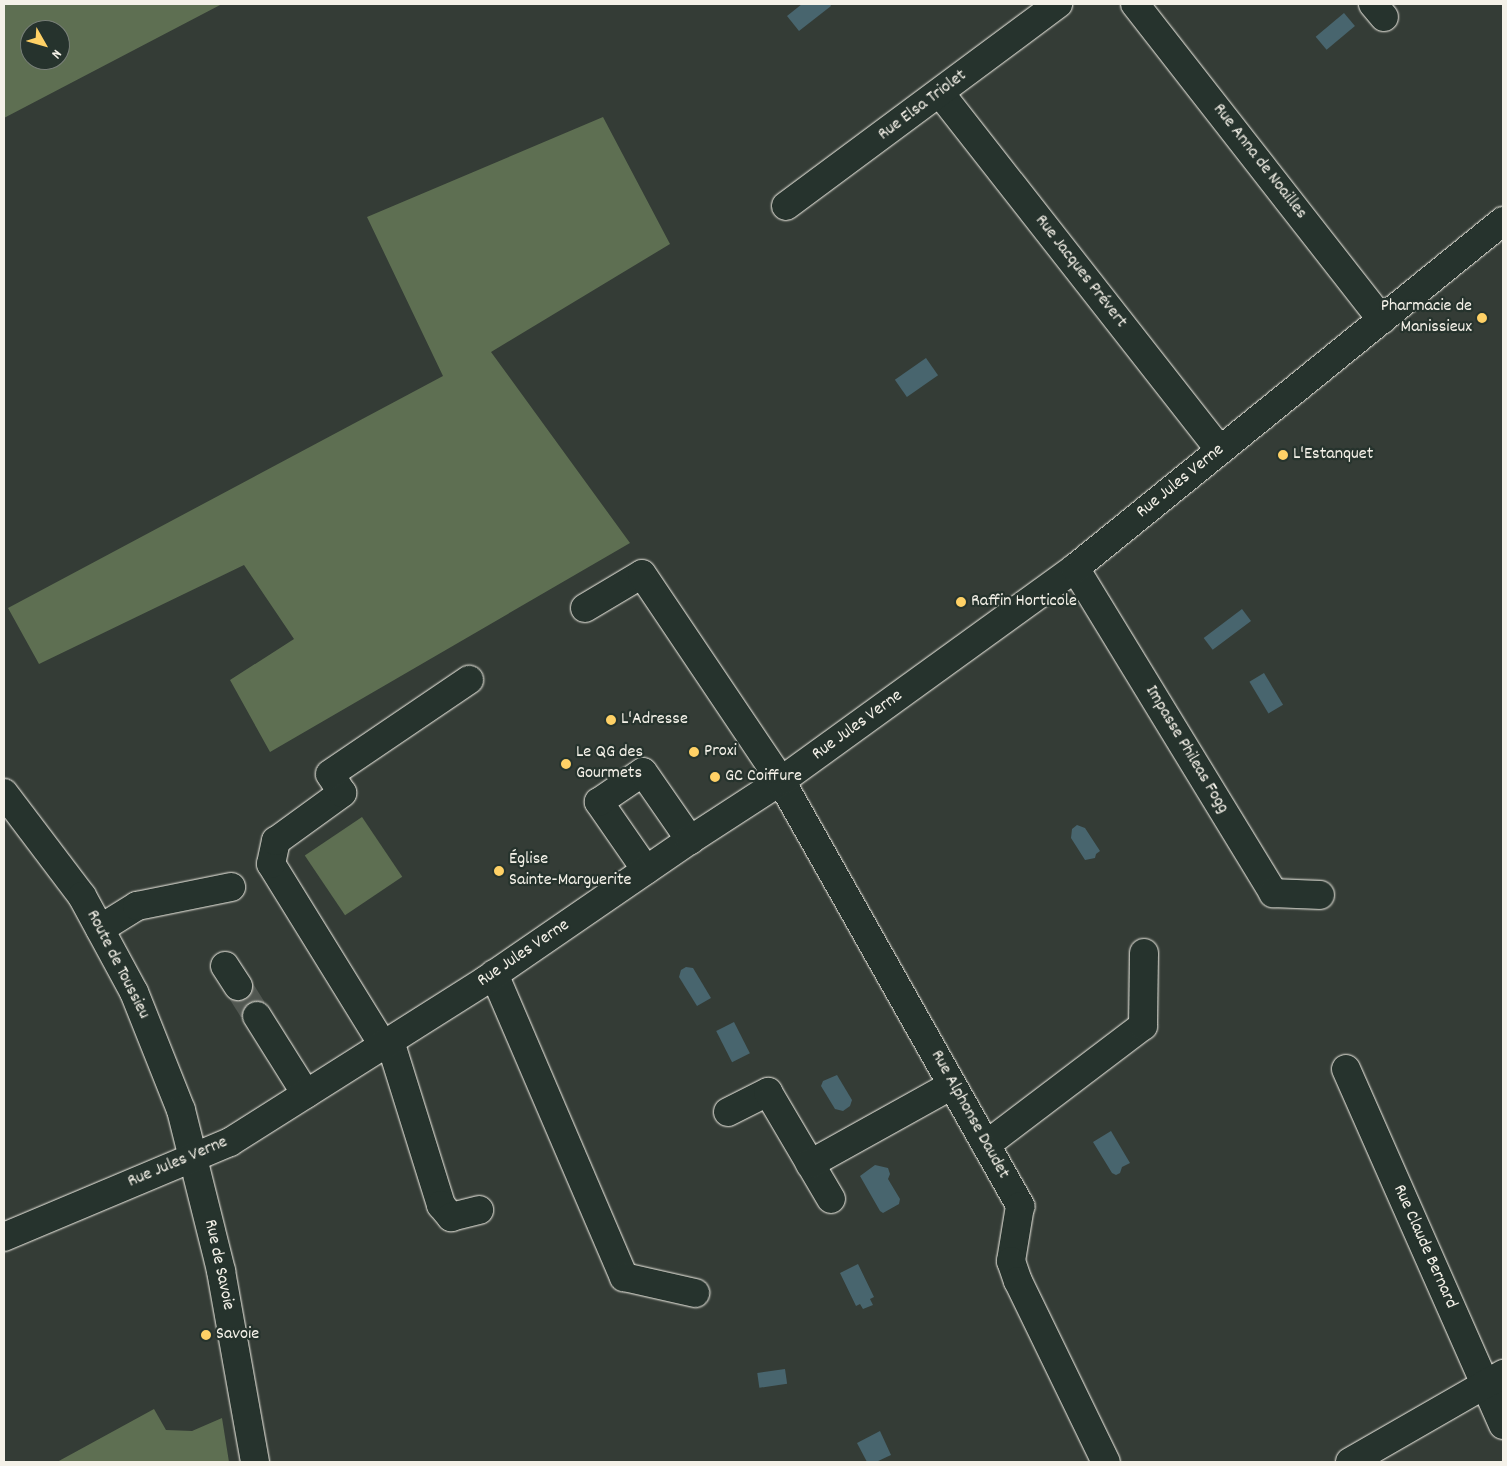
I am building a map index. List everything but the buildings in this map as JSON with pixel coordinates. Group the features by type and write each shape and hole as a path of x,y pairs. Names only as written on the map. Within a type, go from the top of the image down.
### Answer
{"street":[{"name":"Rue Elsa Triolet","path":"786,206 1058,4"},
{"name":"Rue Anna de Noailles","path":"1135,4 1382,320"},
{"name":"Rue Jacques Prévert","path":"940,93 1220,450"},
{"name":"Rue Jules Verne","path":"4,1237 230,1142 494,974 690,840 782,781 1075,568 1503,221"},
{"name":"Impasse Phileas Fogg","path":"1075,568 1273,893 1320,895"},
{"name":"Rue Alphonse Daudet","path":"585,608 642,574 782,781 1020,1206 1012,1261 1018,1281 1106,1462"},
{"path":"469,680 330,774 342,793 276,841 271,864 386,1043 441,1205 451,1217 479,1210"},
{"path":"646,870 599,802 643,772 690,840"},
{"name":"Route de Toussieu","path":"4,793 82,896 134,992 181,1110 193,1157"},
{"path":"100,929 137,906 231,888"},
{"path":"986,1145 1143,1026 1144,953"},
{"path":"494,974 624,1276 695,1293"},
{"path":"257,1016 306,1094"},
{"name":"Rue Claude Bernard","path":"1346,1069 1494,1379 1503,1425"},
{"path":"810,1164 952,1084"},
{"path":"728,1112 768,1092 831,1199"},
{"name":"Rue de Savoie","path":"193,1157 221,1271 255,1462"},
{"path":"1350,1462 1494,1379"}],"green space":[{"path":"4,4 222,4 4,118"},
{"path":"603,117 670,244 491,352 630,543 270,752 230,680 294,639 244,565 39,664 8,608 443,376 367,217"},
{"path":"362,817 402,877 345,915 305,856"},
{"path":"154,1409 166,1430 192,1431 222,1418 229,1462 57,1462"}],"water":[{"path":"802,4 830,4 831,6 799,31 787,16"},
{"path":"1344,13 1355,26 1327,50 1316,37"},
{"path":"926,358 938,375 907,397 895,380"},
{"path":"1242,609 1251,621 1213,650 1204,638"},
{"path":"1264,673 1283,705 1268,713 1249,682"},
{"path":"1077,825 1085,828 1100,851 1096,854 1095,858 1085,860 1071,838 1072,829"},
{"path":"686,967 693,968 711,998 697,1006 679,977 681,970"},
{"path":"734,1022 750,1053 732,1062 716,1031"},
{"path":"837,1075 852,1100 850,1106 843,1111 835,1109 821,1086 823,1081"},
{"path":"1111,1131 1130,1163 1122,1167 1120,1173 1116,1175 1112,1173 1093,1142"},
{"path":"875,1165 888,1168 890,1174 888,1179 900,1199 899,1204 883,1213 860,1176"},
{"path":"858,1264 874,1297 870,1299 873,1305 863,1309 860,1304 856,1306 840,1273"},
{"path":"785,1369 787,1384 759,1388 757,1373"},
{"path":"880,1431 891,1455 876,1462 867,1462 857,1443"}],"tunnel":[{"path":"238,986 257,1016"}],"place":[{"name":"Pharmacie de Manissieux","path":"1482,318"},
{"name":"L'Estanquet","path":"1283,455"},
{"name":"Raffin Horticole","path":"961,602"},
{"name":"L'Adresse","path":"611,720"},
{"name":"Proxi","path":"694,752"},
{"name":"Le QG des Gourmets","path":"566,764"},
{"name":"GC Coiffure","path":"715,777"},
{"name":"Église Sainte-Marguerite","path":"499,871"},
{"name":"Savoie","path":"206,1335"}]}
